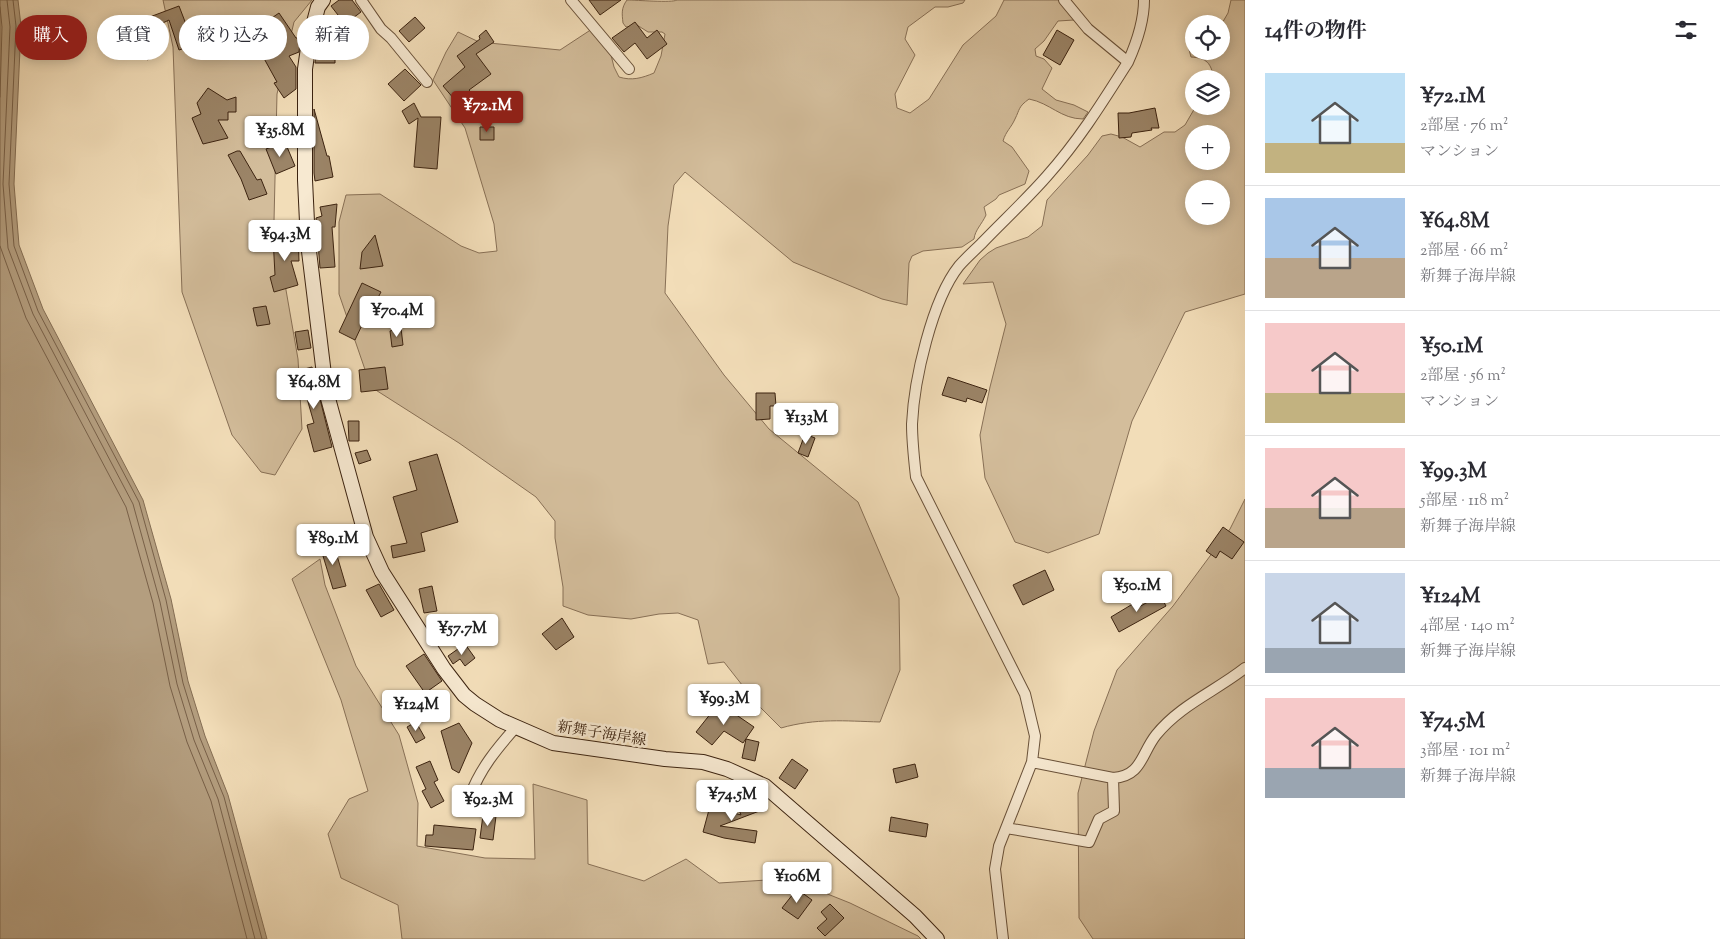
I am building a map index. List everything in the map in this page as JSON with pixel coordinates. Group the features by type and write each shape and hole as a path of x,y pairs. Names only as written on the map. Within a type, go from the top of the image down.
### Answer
{"main road":[{"name":"新舞子海岸線","path":"322,0 318,7 310,41 306,70 305,180 308,243 329,400 366,537 382,572 444,669 464,695 475,704 500,720 553,743 665,759 703,762 727,769 765,786 914,916 937,939"}],"street":[{"path":"361,0 381,29 391,38 427,82"},
{"path":"571,0 628,69"},
{"path":"1064,0 1088,29 1128,62"},
{"path":"1003,939 995,869 999,846 1032,762 1035,736 1025,694 916,477 912,422 917,387 933,318 945,288 959,266 1046,178 1078,140 1135,48 1144,15 1144,0"},
{"path":"1032,762 1113,778 1123,777 1133,772 1155,735 1179,711 1245,668"},
{"path":"470,796 477,778 516,727"},
{"path":"1006,828 1089,842 1099,819 1114,811 1113,778"}],"shaded area":[{"path":"163,0 312,0 300,15 297,15 287,52 287,15 179,15 179,60 285,60 277,94 274,221 298,359 302,429 275,475 261,472 232,435 182,292 173,47 169,28 169,15 166,15"},
{"path":"627,0 965,0 963,3 948,7 935,7 908,27 905,39 915,55 895,94 897,108 910,113 929,99 963,45 996,16 1004,0 1065,0 1074,20 1058,21 1044,41 1035,49 1036,56 1044,59 1052,68 1042,89 1056,100 1074,105 1088,112 1083,119 1062,114 1029,99 1023,104 1003,141 1012,147 1029,171 1025,184 999,195 984,207 986,215 974,239 962,247 923,251 912,256 909,263 907,305 882,299 793,262 685,172 674,185 668,226 665,293 724,375 769,429 858,502 899,598 900,670 880,722 818,721 781,728 757,704 724,662 708,664 698,620 678,613 631,619 588,615 563,606 563,587 555,538 555,521 536,497 459,443 371,387 339,294 339,222 346,195 380,194 461,246 479,253 497,251 494,224 465,128 433,80 446,52 458,32 479,42 560,50 592,29 610,51 619,77 628,79 641,78 654,73 661,56 665,34 662,32 648,32 637,25 626,27 623,23 622,14"},
{"path":"1231,0 1245,0 1245,294 1185,312 1132,421 1099,534 1048,553 1015,542 985,478 980,435 1006,324 993,282 963,284 980,260 988,253 996,248 1028,237 1042,226 1047,200 1088,155 1102,136 1111,134 1122,137 1140,147 1164,132 1175,132 1185,125 1191,115 1230,115 1230,70 1211,70 1210,65 1205,60 1230,60 1230,15 1227,15"},
{"path":"1245,499 1245,939 1093,939 1079,918 1078,793 1094,731 1117,670 1173,606 1230,529"},
{"path":"320,559 325,585 356,666 399,735 418,803 417,846 485,858 535,859 533,784 587,800 588,864 644,881 686,859 719,883 783,879 850,903 921,939 402,939 398,905 341,878 328,834 349,799 368,791 341,700 292,579"}],"water":[{"path":"0,0 18,0 20,15 15,15 15,60 19,60 14,184 19,245 43,309 143,500 171,599 188,681 205,736 228,795 267,939 0,939"}],"building":[{"path":"339,0 352,0 361,12 357,15 338,15 331,6"},
{"path":"589,0 621,0 600,15"},
{"path":"179,6 182,15 179,15 179,50 169,15 155,15"},
{"path":"415,17 425,28 409,42 399,31"},
{"path":"635,22 647,38 657,30 667,44 647,59 635,43 624,52 612,38"},
{"path":"287,25 297,38 297,53 289,56 296,67 296,89 284,98 274,83 277,82 265,60 287,60"},
{"path":"486,30 494,42 476,54 491,74 469,90 479,102 466,113 443,86 465,67 457,56 480,39 479,36"},
{"path":"1057,30 1074,40 1060,65 1043,55"},
{"path":"315,60 335,60 335,63 315,63"},
{"path":"405,69 421,85 404,101 388,84"},
{"path":"208,88 227,100 236,97 236,112 228,112 228,120 218,120 228,138 203,144 192,118 201,114 197,103"},
{"path":"414,103 421,117 441,117 437,169 414,167 418,118 409,124 402,111"},
{"path":"1155,108 1159,128 1132,133 1131,137 1119,138 1118,113"},
{"path":"314,109 327,156 329,156 333,177 315,181 314,173"},
{"path":"480,127 494,127 494,140 480,140"},
{"path":"285,142 295,166 276,174 266,149"},
{"path":"240,151 257,180 261,179 267,194 249,200 241,179 228,155"},
{"path":"337,204 335,227 332,227 335,267 320,268 316,218 322,216 320,207"},
{"path":"298,235 299,261 291,261 298,285 274,292 270,277 275,275 273,237"},
{"path":"375,235 383,266 360,269 362,252"},
{"path":"362,283 381,292 372,309 370,308 355,340 339,332"},
{"path":"266,306 270,324 257,326 253,308"},
{"path":"401,328 403,345 392,347 390,331"},
{"path":"308,330 311,348 298,350 295,332"},
{"path":"312,367 332,447 314,452 307,425 314,423 304,388 299,389 293,372"},
{"path":"385,367 388,389 361,392 359,370"},
{"path":"948,377 987,390 982,403 967,398 966,402 942,395"},
{"path":"756,393 775,393 776,406 770,406 770,419 756,420"},
{"path":"348,421 359,421 359,441 349,441"},
{"path":"805,434 815,438 808,457 798,453"},
{"path":"367,450 371,460 359,464 355,453"},
{"path":"437,454 458,522 421,533 425,551 393,558 391,546 407,543 393,497 417,490 409,462"},
{"path":"1223,527 1244,542 1232,559 1220,551 1216,558 1206,551"},
{"path":"333,542 346,586 333,589 320,546"},
{"path":"1045,570 1054,590 1023,605 1013,585"},
{"path":"379,584 394,610 381,617 366,590"},
{"path":"432,586 437,611 424,613 419,589"},
{"path":"1160,595 1166,606 1119,632 1111,617 1136,602 1139,607"},
{"path":"562,618 574,637 556,650 542,634"},
{"path":"465,644 475,658 465,666 460,659 453,664 448,656"},
{"path":"424,654 442,681 425,693 406,666"},
{"path":"719,703 754,727 743,743 724,731 712,745 696,732"},
{"path":"416,722 425,738 416,743 407,727"},
{"path":"459,723 472,743 459,773 452,769 441,731"},
{"path":"746,739 759,742 755,761 742,758"},
{"path":"792,759 808,770 795,789 779,778"},
{"path":"430,761 438,780 434,782 444,801 431,808 422,791 426,789 416,767"},
{"path":"915,764 918,777 896,783 893,769"},
{"path":"757,797 762,810 720,826 757,831 755,843 724,838 703,832 710,806 741,815 737,805"},
{"path":"483,815 496,816 493,840 480,838"},
{"path":"891,817 928,824 926,837 889,831"},
{"path":"434,825 476,829 473,850 425,846 426,835 433,835"},
{"path":"797,889 812,900 798,919 782,908"},
{"path":"830,904 844,918 825,936 817,928 827,919 821,912"}]}
